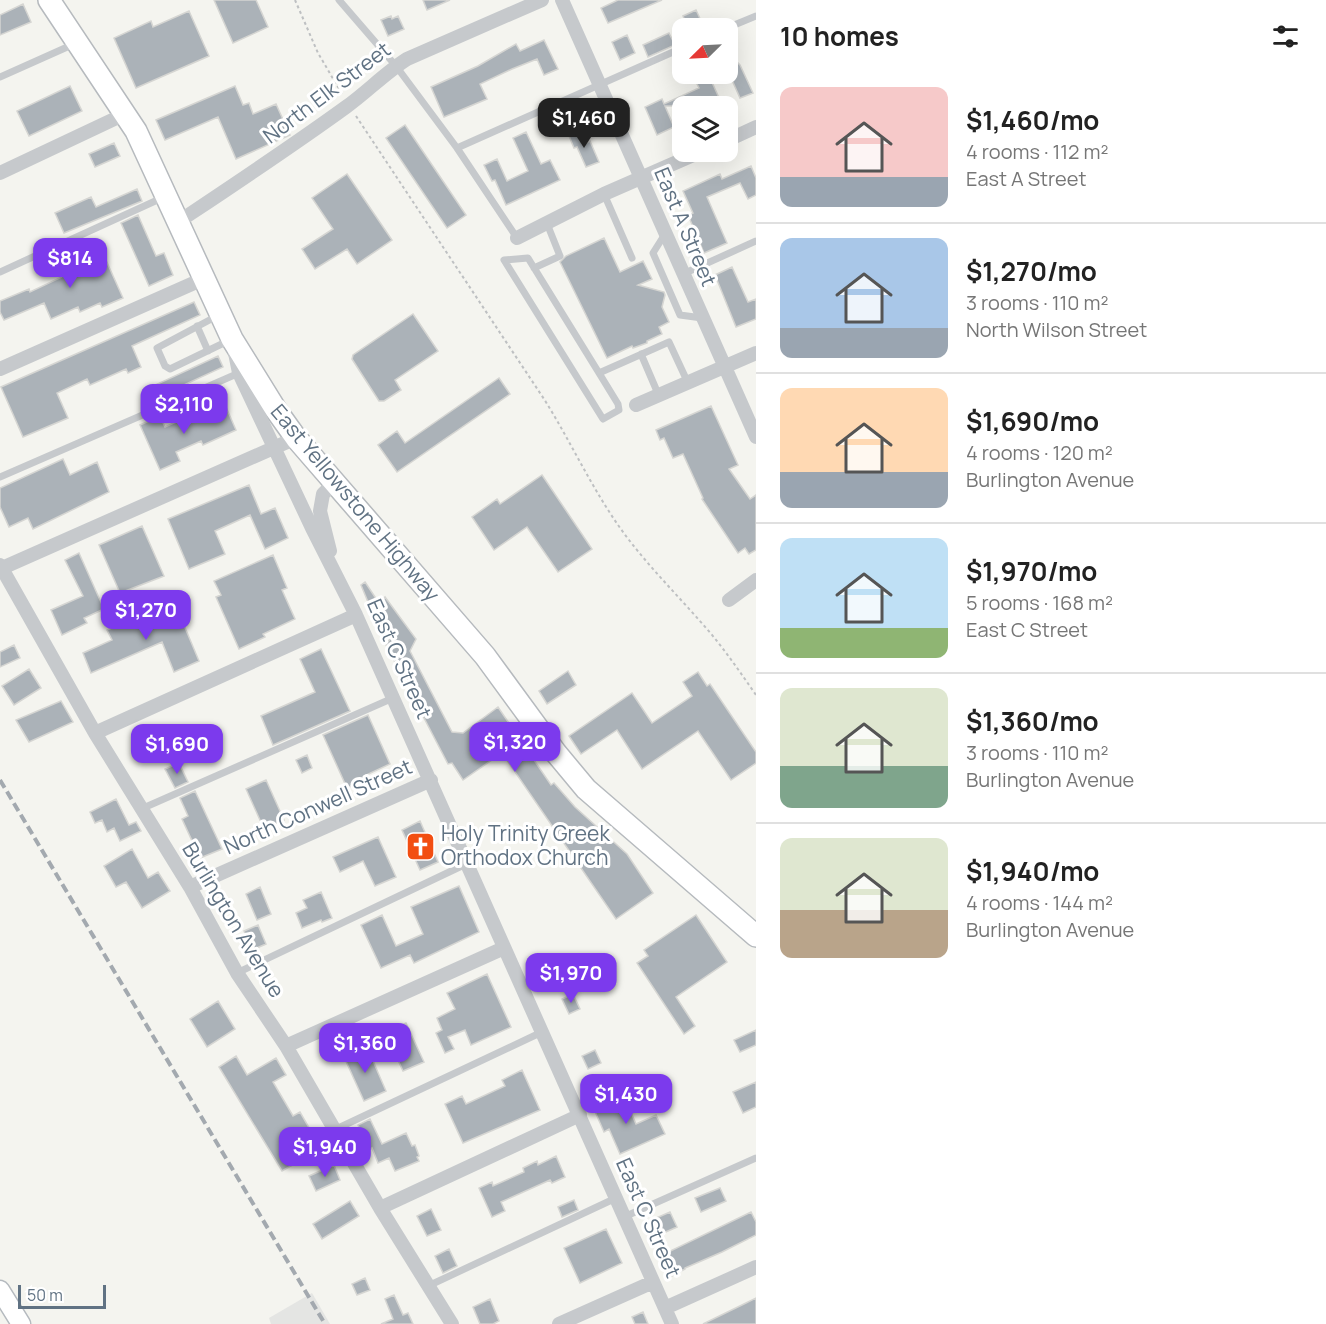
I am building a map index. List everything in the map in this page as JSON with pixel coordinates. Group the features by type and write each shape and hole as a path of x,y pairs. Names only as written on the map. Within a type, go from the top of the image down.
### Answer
{"main road":[{"name":"East Yellowstone Highway","path":"49,0 125,114 145,149 232,339 296,438 333,484 485,656 556,753 586,789 756,936"},
{"path":"0,1290 21,1324"}],"street":[{"name":"North Elk Street","path":"178,222 270,162 349,105 407,59 542,0"},
{"name":"East A Street","path":"562,0 756,437"},
{"path":"0,173 125,114"},
{"path":"738,135 756,127"},
{"path":"517,238 546,221 676,162"},
{"path":"0,369 203,279"},
{"name":"East C Street","path":"232,339 239,373 356,615 672,1324"},
{"path":"636,405 756,353"},
{"path":"1,566 296,438"},
{"name":"East C Street","path":"333,484 323,494 320,511 335,571"},
{"name":"Burlington Avenue","path":"1,566 95,734 190,887 237,973 286,1046 380,1208 452,1324"},
{"path":"729,600 756,580"},
{"path":"95,734 356,615"},
{"name":"North Conwell Street","path":"190,887 430,780"},
{"path":"286,1046 504,948"},
{"path":"380,1208 580,1114"},
{"path":"665,1308 756,1267"},
{"path":"559,1324 654,1282"}],"lane":[{"path":"339,0 396,66 457,148 517,238"},
{"path":"738,23 756,16"},
{"path":"0,77 77,43"},
{"path":"457,148 672,52"},
{"path":"604,194 632,258"},
{"path":"0,272 166,196"},
{"path":"534,268 560,256 546,221"},
{"path":"665,234 653,254 680,315 702,318"},
{"path":"683,274 756,241"},
{"path":"528,258 599,373 618,404 619,410 603,420 504,260 528,258"},
{"path":"220,314 157,348 165,366 170,369 232,339"},
{"path":"198,326 208,351"},
{"path":"599,373 669,342 688,383"},
{"path":"641,354 659,396"},
{"path":"0,477 239,373"},
{"path":"141,809 393,698"},
{"path":"237,973 466,864"},
{"path":"334,1130 542,1032"},
{"path":"624,1217 756,1158"},
{"path":"428,1286 616,1198"}],"path":[{"path":"295,0 318,53 349,105 544,399 571,442 597,493 628,539 670,590 706,628 756,695"}],"shaded area":[{"path":"312,1293 330,1324 271,1324 269,1318"}],"building":[{"path":"214,0 256,0 268,27 233,43"},
{"path":"423,0 450,0 427,10"},
{"path":"618,0 662,0 608,23 601,8"},
{"path":"23,4 31,22 0,35 0,15"},
{"path":"696,10 700,18 684,18 683,16"},
{"path":"189,11 209,56 136,88 114,38 151,21 153,27"},
{"path":"391,16 392,19 398,16 404,29 388,36 381,20"},
{"path":"669,33 672,39 672,46 648,57 643,45"},
{"path":"627,35 635,53 620,60 612,42"},
{"path":"544,40 558,69 544,75 537,59 512,69 480,84 487,99 444,117 431,87 478,66 516,44 520,51"},
{"path":"738,63 753,93 740,98 734,84 738,84"},
{"path":"697,84 713,84 718,96 682,96 699,88"},
{"path":"70,86 82,111 29,136 17,111"},
{"path":"235,86 243,105 249,103 253,114 276,104 290,135 236,159 218,117 165,140 156,120"},
{"path":"662,99 664,104 672,100 672,106 665,106 672,128 657,135 645,107"},
{"path":"405,125 466,215 447,228 386,138"},
{"path":"581,131 586,143 590,141 599,162 586,167 569,136"},
{"path":"526,132 541,164 550,160 560,180 506,205 495,180 492,181 484,165 497,159 507,181 528,171 513,138"},
{"path":"114,143 120,156 95,167 89,154"},
{"path":"751,166 756,178 756,195 748,199 740,183 707,197 727,243 704,253 688,215 693,213 683,191 720,174 722,179"},
{"path":"347,174 392,240 357,264 347,249 315,269 302,249 333,229 312,198"},
{"path":"137,189 142,201 64,233 55,213 91,197 96,207"},
{"path":"138,215 156,256 164,253 173,275 149,286 121,223"},
{"path":"604,238 620,272 643,261 652,279 638,285 664,292 662,307 669,322 659,327 662,334 647,343 633,348 632,346 607,358 560,262 566,256"},
{"path":"101,249 123,298 102,307 100,303 80,312 78,307 51,319 44,303 4,320 0,312 0,301 29,289 30,292 64,276 58,262 74,255 77,260"},
{"path":"732,267 748,302 756,299 756,319 736,327 715,275"},
{"path":"194,302 200,315 132,346 141,367 128,373 126,369 90,385 87,379 57,393 68,418 23,437 1,387"},
{"path":"413,314 438,351 395,380 401,390 384,401 379,401 352,359 353,355"},
{"path":"218,356 223,367 158,397 153,386"},
{"path":"499,378 510,394 397,472 378,445 397,431 405,443"},
{"path":"711,406 738,465 729,469 750,499 756,495 756,550 749,554 745,548 738,553 702,499 683,454 673,458 664,438 660,440 656,430"},
{"path":"226,407 236,430 203,445 201,441 176,452 180,461 160,470 140,425 160,416 165,427 187,417 190,423"},
{"path":"63,459 70,475 97,462 109,492 33,529 28,518 9,527 0,507 0,488"},
{"path":"542,475 592,549 558,572 527,527 494,550 472,517 497,499 500,504"},
{"path":"249,485 261,514 275,508 288,538 265,549 250,515 215,531 225,554 189,569 168,519"},
{"path":"142,526 164,576 120,593 99,545"},
{"path":"79,553 104,609 84,618 87,623 62,635 51,610 83,596 65,560"},
{"path":"273,555 287,588 282,590 295,619 263,634 265,637 239,649 216,597 221,595 214,581"},
{"path":"365,582 379,603 385,597 416,639 410,651 452,732 463,733 498,707 551,785 554,783 575,807 627,854 653,893 616,919 502,753 463,780 452,763 448,764 386,645 390,639 382,636 361,585"},
{"path":"176,606 199,661 174,672 162,642 91,673 83,653 112,640 107,630 145,613 147,618"},
{"path":"14,645 20,658 0,667 0,652"},
{"path":"321,649 350,711 273,745 261,716 315,692 300,659"},
{"path":"29,669 41,688 14,705 2,686"},
{"path":"568,671 576,685 547,704 539,691"},
{"path":"698,672 707,686 710,684 756,752 756,763 731,780 698,731 642,769 617,730 581,754 569,736 632,693 652,723 692,696 683,682"},
{"path":"61,701 73,722 29,742 16,720"},
{"path":"368,715 390,764 364,776 366,779 347,788 323,735"},
{"path":"307,755 312,768 302,773 296,760"},
{"path":"179,763 188,782 175,788 165,769"},
{"path":"266,780 284,820 264,829 246,789"},
{"path":"195,791 222,849 200,858 182,819 188,816 180,798"},
{"path":"116,799 129,825 136,822 141,831 120,841 114,828 107,832 102,820 95,823 90,812"},
{"name":"Holy Trinity Greek Orthodox Church","path":"420,821 438,862 420,870 402,830"},
{"path":"378,837 396,877 375,886 363,861 340,872 333,857"},
{"path":"132,849 148,878 158,872 170,891 142,908 126,882 116,887 104,866"},
{"path":"459,886 479,932 414,963 410,955 381,968 361,925 382,915 396,946 423,934 411,907"},
{"path":"260,887 271,914 257,920 246,894"},
{"path":"321,892 332,918 302,928 296,913 307,908 303,900"},
{"path":"696,915 727,962 676,997 695,1026 684,1034 637,963 648,956 644,950"},
{"path":"258,925 266,944 252,950 244,931"},
{"path":"487,974 511,1027 471,1045 465,1030 448,1037 454,1049 445,1053 436,1033 442,1030 437,1018 455,1009 447,993"},
{"path":"573,994 580,1009 569,1014 562,999"},
{"path":"218,1001 235,1029 207,1047 190,1019"},
{"path":"406,1023 424,1062 403,1071 385,1032"},
{"path":"756,1030 756,1045 740,1052 734,1040"},
{"path":"367,1047 386,1091 364,1101 344,1057"},
{"path":"595,1050 601,1063 588,1069 582,1056"},
{"path":"236,1056 247,1075 276,1058 286,1075 273,1082 293,1116 300,1112 311,1131 288,1146 298,1162 282,1171 219,1067"},
{"path":"522,1070 540,1110 463,1143 445,1104 462,1096 466,1104 505,1086 502,1080"},
{"path":"756,1082 756,1107 743,1113 733,1092"},
{"path":"623,1094 636,1124 656,1115 665,1134 620,1154 609,1129 604,1132 593,1107"},
{"path":"370,1119 382,1144 406,1133 412,1146 415,1145 419,1161 395,1171 389,1158 378,1163 372,1148 369,1150 358,1125"},
{"path":"556,1156 565,1177 552,1183 550,1180 501,1202 505,1211 492,1217 479,1188 492,1182 493,1186 524,1172 523,1168 537,1161 538,1165"},
{"path":"334,1165 340,1180 316,1191 309,1176"},
{"path":"720,1188 726,1201 701,1212 695,1198"},
{"path":"574,1200 578,1210 562,1217 558,1207"},
{"path":"350,1201 359,1216 322,1239 313,1224"},
{"path":"431,1209 441,1230 427,1236 417,1216"},
{"path":"670,1212 677,1227 652,1238 645,1223"},
{"path":"751,1212 756,1222 756,1235 672,1276 662,1255"},
{"path":"606,1229 622,1263 580,1283 564,1248"},
{"path":"449,1249 457,1266 443,1273 435,1256"},
{"path":"365,1278 370,1290 357,1295 352,1284"},
{"path":"394,1295 403,1315 408,1313 413,1324 381,1324 393,1319 385,1299"},
{"path":"756,1298 756,1324 703,1324 746,1303"},
{"path":"490,1299 499,1321 493,1324 480,1324 473,1307"},
{"path":"643,1312 648,1324 635,1324 632,1317"}],"railway":[{"path":"0,780 325,1324"}],"place":[{"name":"Holy Trinity Greek Orthodox Church","path":"420,846"}]}
